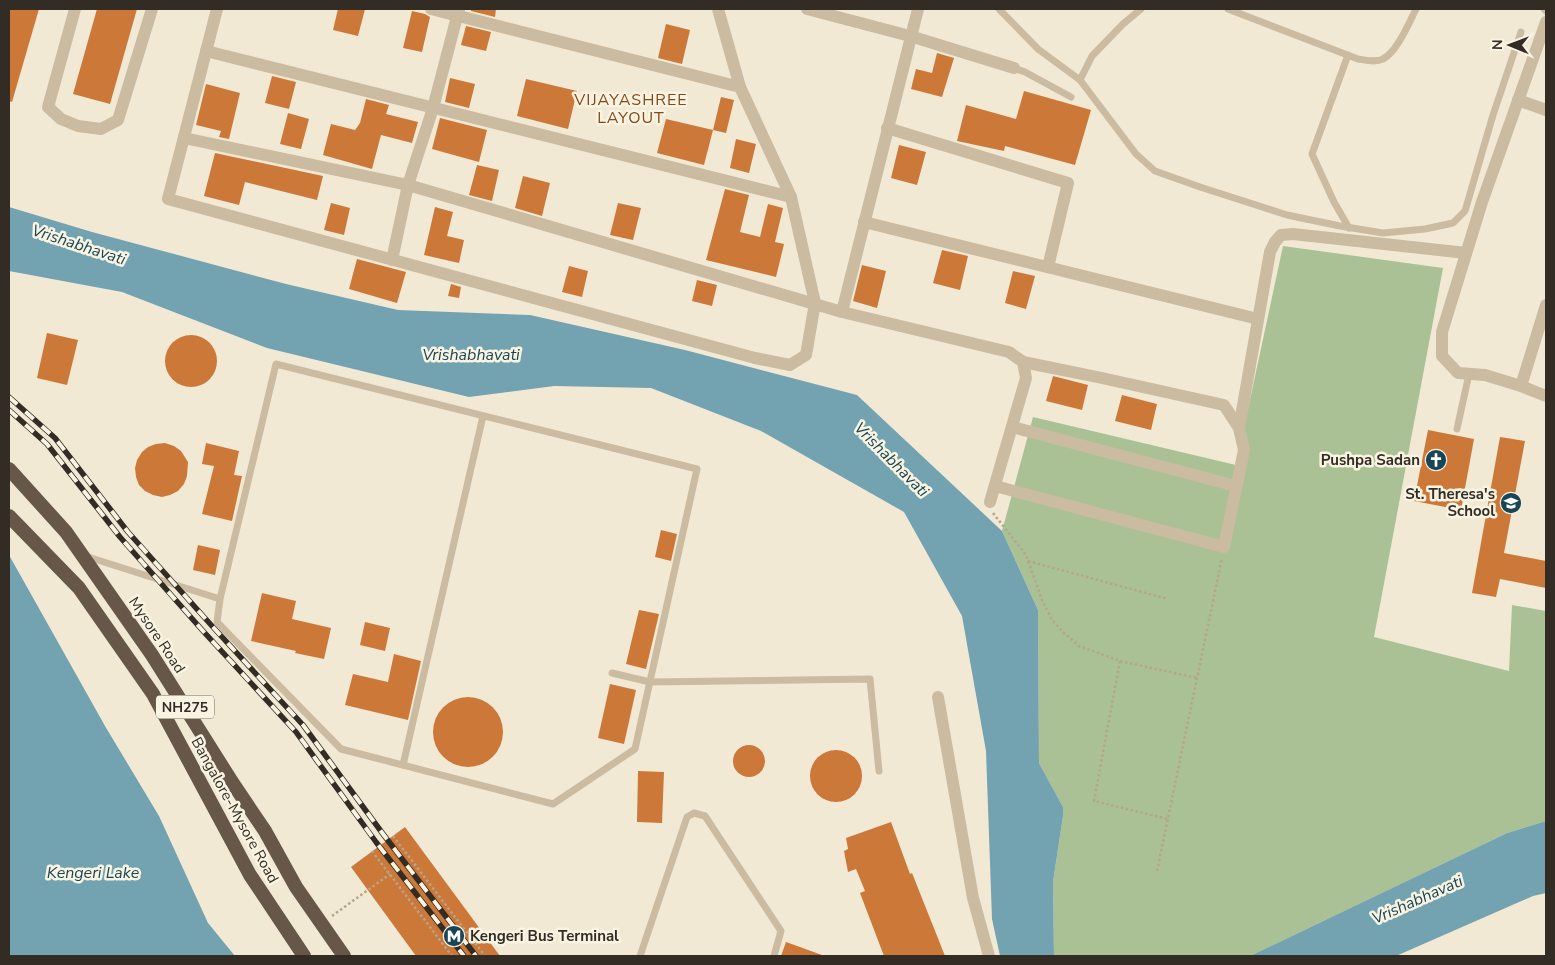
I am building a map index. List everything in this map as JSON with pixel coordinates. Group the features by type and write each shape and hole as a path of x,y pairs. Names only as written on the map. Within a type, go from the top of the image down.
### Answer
{"highway":[{"name":"Mysore Road","path":"9,469 66,532 152,655 232,782 266,831 296,886 344,956"},
{"name":"Bangalore-Mysore Road","path":"9,516 79,588 153,694 250,874 304,956"}],"street":[{"path":"75,9 48,107 61,119 78,126 101,129 118,120 152,9"},
{"path":"217,9 168,199 756,358 790,365 806,356 815,303 791,197 740,87 718,9"},
{"path":"431,9 458,12 740,87"},
{"path":"807,9 910,36 1014,68"},
{"path":"842,312 918,9"},
{"path":"392,260 408,185 432,108 458,12"},
{"path":"1546,22 1482,202 1442,332 1442,356 1458,373 1485,375 1546,396"},
{"path":"206,51 791,197"},
{"path":"1518,100 1546,110"},
{"path":"887,128 1068,183 1048,267"},
{"path":"184,138 408,185 842,312 1009,352 1022,362 1224,405 1239,428 1244,450 1224,546 995,486"},
{"path":"864,222 1258,319"},
{"path":"1239,428 1270,252 1281,235 1293,234 1466,253"},
{"path":"1521,386 1546,305"},
{"path":"990,502 1026,378 1022,362"},
{"path":"1012,426 1236,486"},
{"path":"938,697 973,898 989,956"}],"lane":[{"path":"999,9 1038,49 1080,80 1136,154 1155,171 1287,215 1383,233 1425,229 1454,223 1465,211 1493,115 1521,32"},
{"path":"1080,80 1092,56 1123,24 1141,9"},
{"path":"1228,9 1358,59 1371,61 1382,60 1394,48 1416,9"},
{"path":"1348,55 1312,154 1334,202 1349,228"},
{"path":"1014,68 1071,97"},
{"path":"276,364 697,469 635,748 553,804 341,749 217,622 220,599 276,364"},
{"path":"1457,429 1469,374"},
{"path":"404,765 483,416"},
{"path":"82,555 220,599"},
{"path":"612,673 650,682 870,679 879,771"},
{"path":"640,956 687,817 694,813 705,816 781,931 774,956"}],"path":[{"path":"990,502 994,516 1026,554 1042,600 1052,620 1062,631 1080,646 1120,661 1197,678"},
{"path":"1157,870 1224,546"},
{"path":"1028,561 1168,599"},
{"path":"1120,661 1094,801 1168,819"},
{"path":"393,836 485,956"},
{"path":"372,851 452,956"},
{"path":"321,924 390,874"}],"green space":[{"path":"1283,246 1443,268 1374,637 1509,671 1512,605 1546,611 1546,821 1507,833 1250,956 1054,956 1053,882 1063,807 1039,763 1038,610 1002,531 1033,417 1236,465"}],"water":[{"name":"Vrishabhavati","path":"9,207 92,232 286,284 398,310 530,315 685,350 857,395 1002,531 1038,610 1039,763 1063,807 1053,882 1054,956 1000,956 992,919 986,751 962,616 904,512 761,431 651,388 554,386 469,397 267,348 122,292 9,271"},
{"name":"Kengeri Lake","path":"9,555 105,726 159,816 208,923 235,956 9,956"},
{"name":"Vrishabhavati","path":"1546,821 1546,893 1533,896 1396,956 1250,956 1507,833"}],"building":[{"path":"9,9 39,9 12,102 9,101"},
{"path":"97,9 137,9 110,104 73,94"},
{"path":"338,9 365,9 358,36 333,30"},
{"path":"471,9 496,9 495,17 471,11"},
{"path":"412,11 430,17 422,52 403,48"},
{"path":"666,24 690,30 682,64 658,58"},
{"path":"466,26 491,32 486,51 461,45"},
{"path":"937,53 954,58 942,97 911,89 916,69 932,73"},
{"path":"272,76 296,82 289,109 265,103"},
{"path":"450,78 475,84 469,108 445,102"},
{"path":"526,79 577,91 568,129 517,116"},
{"path":"206,84 240,93 229,139 219,137 221,131 196,125"},
{"path":"1024,91 1091,110 1075,165 1005,146 1004,151 957,141 966,105 1016,119"},
{"path":"721,97 734,100 726,133 713,130"},
{"path":"366,99 389,105 386,114 418,122 412,143 381,135 372,169 323,155 331,124 355,130 360,123"},
{"path":"288,113 309,119 301,149 280,144"},
{"path":"440,118 487,130 479,162 432,149"},
{"path":"666,119 713,130 704,165 657,153"},
{"path":"736,139 756,144 749,173 730,168"},
{"path":"899,145 926,152 917,185 891,178"},
{"path":"215,153 323,176 317,200 245,182 239,205 204,196"},
{"path":"477,165 499,170 492,201 469,195"},
{"path":"523,176 550,183 542,216 515,208"},
{"path":"725,189 749,195 740,232 760,237 768,204 783,208 775,242 784,244 776,277 706,260"},
{"path":"331,203 350,208 344,235 324,230"},
{"path":"618,203 641,208 633,240 610,235"},
{"path":"435,207 453,212 447,236 464,240 459,263 424,255"},
{"path":"942,250 968,256 960,290 933,283"},
{"path":"357,259 406,272 397,303 349,289"},
{"path":"862,265 886,271 877,308 853,301"},
{"path":"569,266 588,271 582,297 562,292"},
{"path":"1013,271 1035,276 1026,309 1005,303"},
{"path":"697,280 717,285 712,306 692,301"},
{"path":"451,284 461,287 459,298 448,296"},
{"path":"47,333 78,340 67,385 37,378"},
{"path":"186,335 196,335 210,342 217,356 217,366 210,380 196,387 186,387 176,383 169,376 165,366 165,356 169,346 176,339"},
{"path":"1053,376 1088,385 1082,410 1046,401"},
{"path":"1122,395 1157,404 1151,430 1115,421"},
{"path":"1428,430 1474,439 1461,510 1414,501"},
{"path":"1500,437 1525,441 1504,553 1546,561 1546,588 1500,579 1496,597 1472,593"},
{"path":"165,443 181,451 188,462 187,476 184,484 178,491 162,497 145,491 139,485 135,468 137,460 148,447"},
{"path":"206,443 239,451 234,475 242,476 232,521 202,514 214,466 202,464"},
{"path":"661,530 677,534 671,561 655,557"},
{"path":"198,545 220,550 215,575 193,570"},
{"path":"262,593 296,601 292,619 331,628 324,659 251,641"},
{"path":"639,610 659,614 646,669 626,664"},
{"path":"365,622 390,628 385,651 360,645"},
{"path":"394,654 421,661 408,720 345,705 353,674 388,682"},
{"path":"610,684 636,690 624,744 598,738"},
{"path":"475,697 488,703 497,712 501,718 503,732 501,746 493,757 482,765 461,767 454,765 443,757 435,746 433,725 435,718 443,707 454,699"},
{"path":"749,745 755,746 760,750 764,755 764,767 760,772 755,776 749,777 743,776 738,772 734,767 733,761 734,755 738,750 743,746"},
{"path":"831,750 841,750 850,754 858,762 862,776 858,790 850,798 841,802 831,802 822,798 814,790 810,781 810,771 814,762 822,754"},
{"path":"638,771 664,772 662,823 637,822"},
{"path":"891,822 910,874 912,873 945,956 884,956 860,893 865,891 856,869 848,872 844,851 848,849 846,838"},
{"path":"405,827 500,956 416,956 351,867"},
{"path":"786,942 822,955 822,956 781,956"}],"railway":[{"path":"9,397 55,438 128,532 303,725 476,956"},
{"path":"9,410 47,444 120,537 296,732 376,842 464,956"}],"place":[{"name":"Pushpa Sadan","path":"1436,460"},
{"name":"St. Theresa's School","path":"1511,503"},
{"name":"Kengeri Bus Terminal","path":"454,936"}],"district":[{"name":"VIJAYASHREE LAYOUT","path":"631,108"}]}
